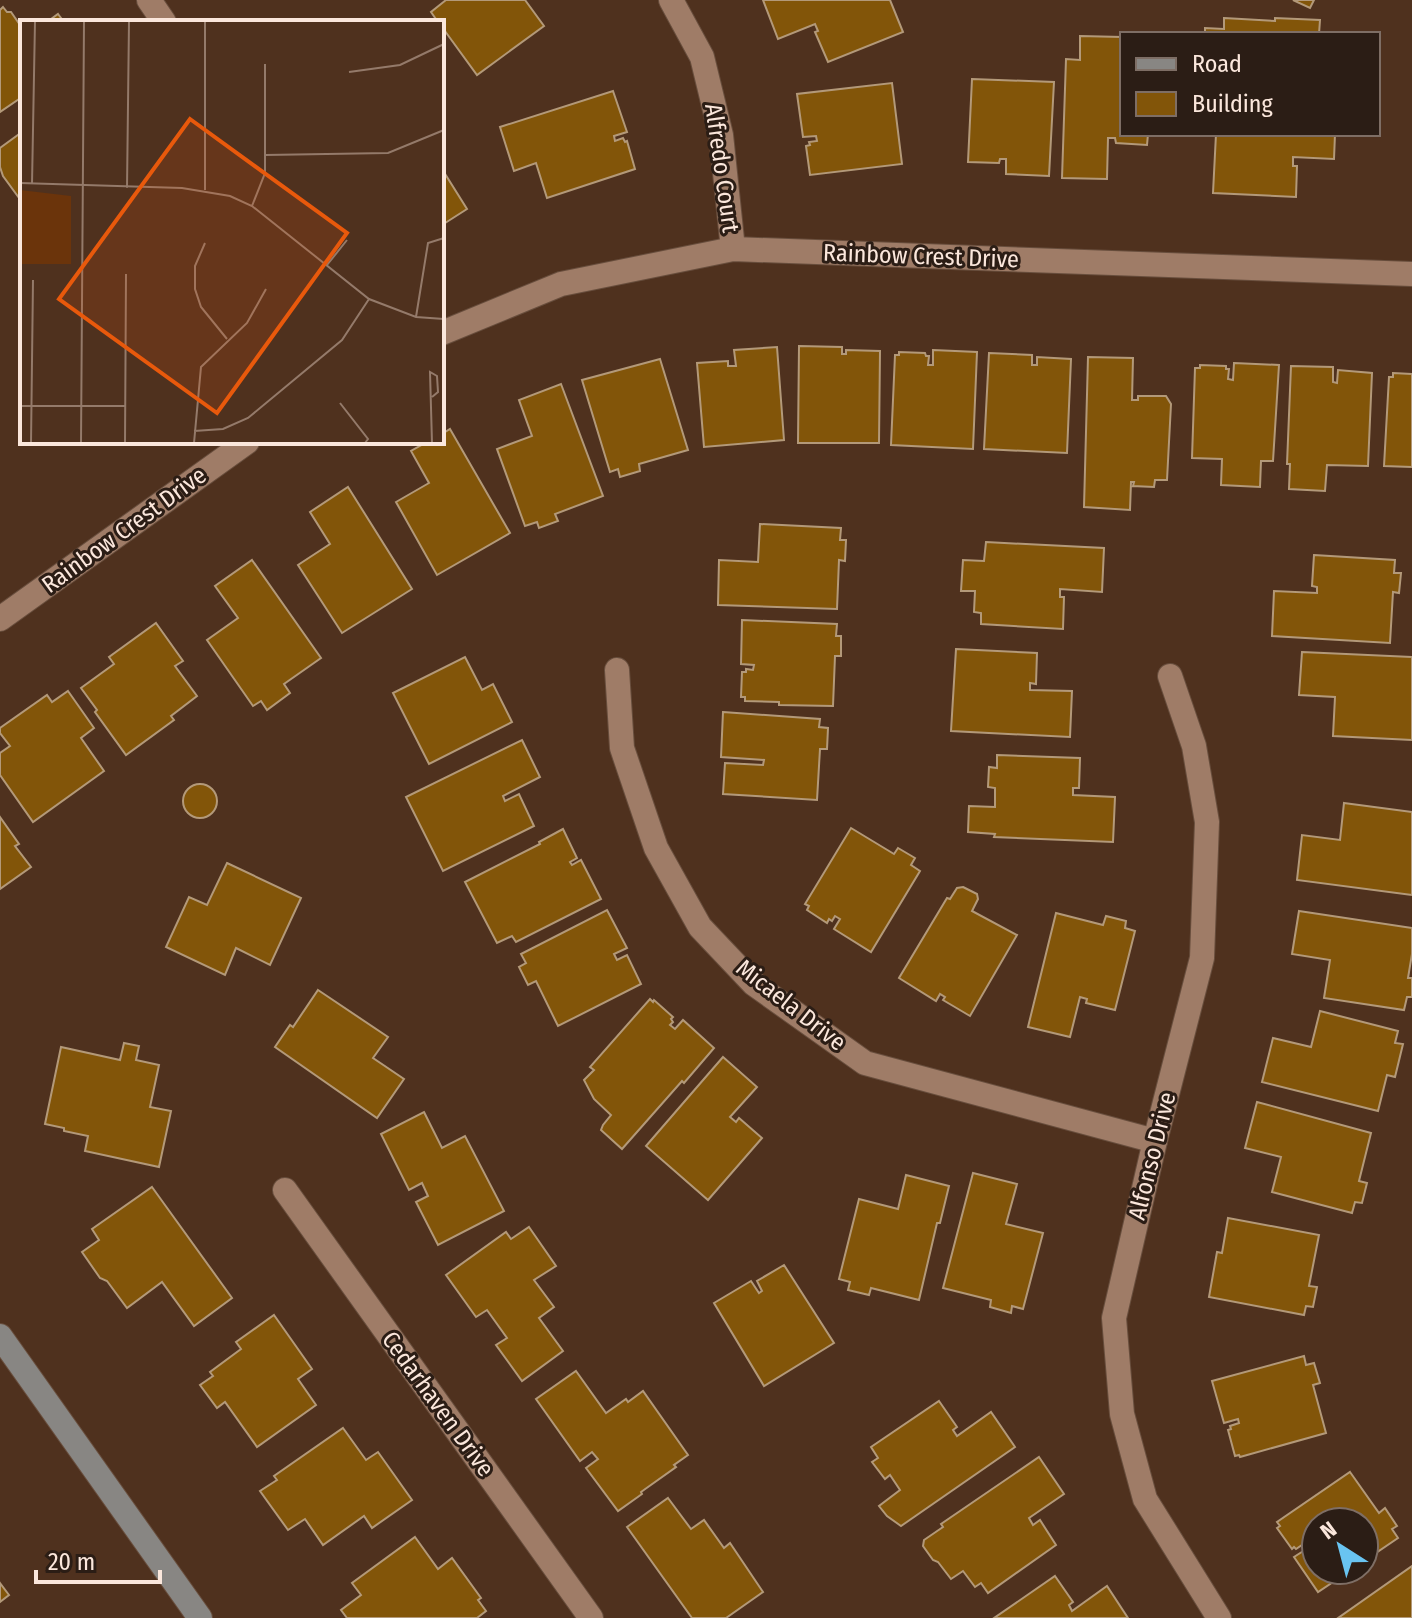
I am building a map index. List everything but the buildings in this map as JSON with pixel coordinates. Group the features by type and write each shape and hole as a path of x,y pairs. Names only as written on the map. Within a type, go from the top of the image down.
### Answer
{"street":[{"path":"149,0 163,20"},
{"name":"Alfredo Court","path":"671,0 702,57 712,96 721,135 733,249"},
{"name":"Rainbow Crest Drive","path":"444,332 561,284 733,249 1412,274"},
{"name":"Rainbow Crest Drive","path":"0,619 244,444"},
{"name":"Micaela Drive","path":"617,670 622,748 656,848 700,927 754,984 865,1063 1155,1141"},
{"name":"Alfonso Drive","path":"1170,676 1194,746 1207,822 1202,958 1114,1318 1122,1414 1145,1499 1219,1618"},
{"name":"Cedarhaven Drive","path":"285,1190 591,1618"},
{"path":"0,1336 200,1618"}]}
